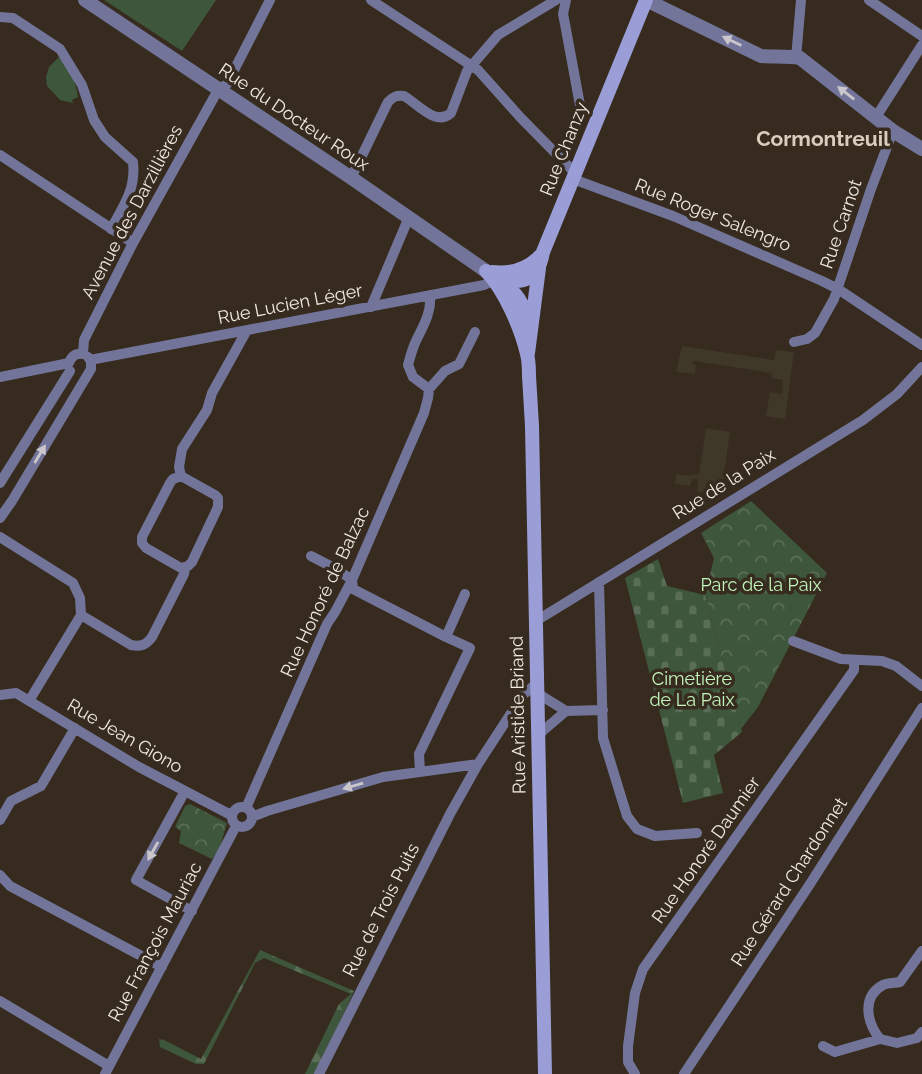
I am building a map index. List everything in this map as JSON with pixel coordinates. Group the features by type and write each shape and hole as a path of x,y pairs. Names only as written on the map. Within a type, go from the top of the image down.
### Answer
{"main road":[{"name":"Rue Chanzy","path":"527,298 543,252 646,0"},
{"path":"487,273 517,271 528,267 543,252"},
{"path":"487,273 512,283 537,271"},
{"path":"487,273 527,298 526,335"},
{"path":"487,273 526,335"},
{"name":"Rue Aristide Briand","path":"526,335 532,426 545,1074"}],"street":[{"name":"Rue du Docteur Roux","path":"85,0 409,217 487,273"},
{"name":"Avenue des Darzillières","path":"86,357 84,340 133,243 218,90 227,84 270,0"},
{"path":"372,0 472,65 574,176"},
{"path":"350,177 393,97 404,96 434,117 446,118 451,113 467,71 498,35 556,0"},
{"path":"566,0 565,24 582,116"},
{"path":"646,0 761,56 800,58 893,131 922,149"},
{"path":"796,58 801,0"},
{"path":"869,0 922,36"},
{"path":"0,17 13,18 60,49 82,85 94,120 104,137 133,162 135,177 111,229"},
{"path":"876,117 922,46"},
{"name":"Rue Carnot","path":"794,342 807,339 815,333 838,289 893,131"},
{"path":"2,161 133,243"},
{"name":"Rue Roger Salengro","path":"574,176 788,265 838,289 922,345"},
{"path":"371,307 409,217"},
{"name":"Rue Lucien Léger","path":"87,375 76,376 70,367 72,357 79,354 86,357 247,330 484,285 487,273"},
{"path":"430,295 431,304 408,365 413,377 429,388 445,371 460,364 475,332"},
{"path":"181,476 170,483 142,537 146,548 181,568 192,562 219,503 215,495 181,476 179,467 182,449 207,410 212,393 247,330"},
{"path":"2,511 91,369 86,357"},
{"path":"0,483 70,367"},
{"name":"Rue Lucien Léger","path":"0,377 43,368 70,367"},
{"name":"Rue de la Paix","path":"536,621 863,419 897,394 922,367"},
{"path":"43,368 57,375 61,385 73,398"},
{"name":"Rue Honoré de Balzac","path":"249,812 327,624 352,580 424,413 429,388"},
{"path":"0,537 73,583 80,598 80,614 30,701"},
{"path":"311,556 352,580 353,589 470,648 419,754 420,772"},
{"path":"80,614 131,645 139,647 147,644 184,574 185,567"},
{"path":"599,582 603,738 627,816 637,829 655,836 697,832"},
{"path":"446,636 466,594"},
{"path":"793,641 841,659 882,661 896,666 922,686"},
{"name":"Rue Honoré Daumier","path":"635,1074 628,1062 628,1046 635,993 643,969 854,670 854,660"},
{"path":"537,688 566,711"},
{"name":"Rue de Trois Puits","path":"318,1074 478,764 523,695 537,688"},
{"name":"Rue Jean Giono","path":"0,695 16,693 234,820"},
{"name":"Rue Gérard Chardonnet","path":"685,1074 922,708"},
{"path":"538,735 566,711 603,710"},
{"path":"0,820 11,801 41,786 75,728"},
{"path":"249,812 250,822 245,827 234,820 237,808 249,812 267,811 383,777 478,764"},
{"path":"185,791 136,880 191,911"},
{"name":"Rue François Mauriac","path":"107,1070 191,911 234,820"},
{"path":"0,875 10,886 162,967"},
{"path":"880,1039 871,1028 868,1010 872,995 884,985 900,982 922,951"},
{"path":"0,1001 107,1070"},
{"path":"823,1046 835,1052 880,1039 897,1043 917,1038 922,1032"}],"shaded area":[{"path":"682,346 774,360 776,350 794,352 785,419 766,416 770,392 782,394 783,380 772,378 772,373 694,361 695,374 676,372"},
{"path":"706,428 730,432 721,496 697,492 698,479 692,479 690,486 675,484 676,474 699,475"}],"green space":[{"path":"104,0 216,0 182,51"},
{"path":"59,57 69,70 76,87 78,97 72,100 73,103 60,100 47,86 49,67"},
{"name":"Parc de la Paix","path":"751,501 827,573 758,707 741,729 705,595 714,558 701,533"},
{"name":"Cimetière de La Paix","path":"658,559 667,586 705,595 742,732 714,755 723,793 683,803 625,578"},
{"path":"190,804 227,823 219,850 212,859 179,843 181,831 175,827 185,806"},
{"path":"260,950 354,991 316,1074 305,1074 339,1004 351,994 264,958 255,963 204,1064 196,1064 160,1047 159,1039 201,1059"}],"district":[{"name":"Cormontreuil","path":"823,139"}]}
